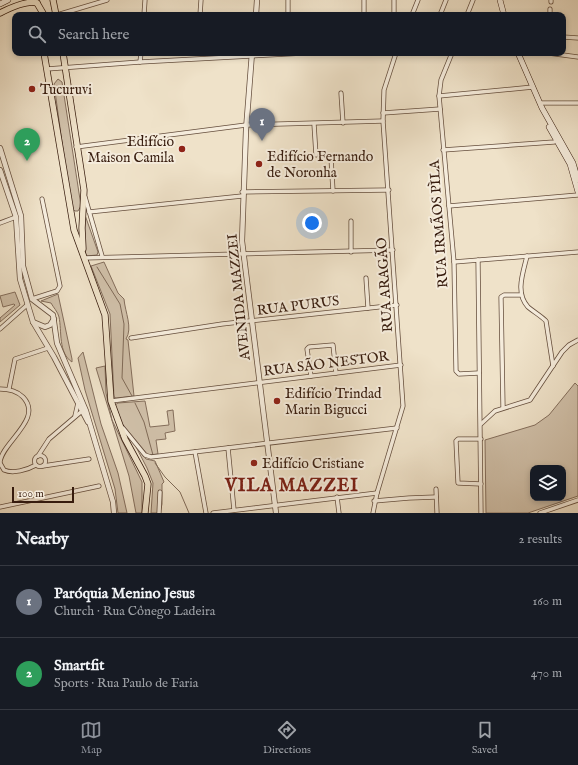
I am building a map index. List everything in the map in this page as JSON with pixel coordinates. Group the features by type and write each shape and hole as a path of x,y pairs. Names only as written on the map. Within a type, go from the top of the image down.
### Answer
{"main road":[{"path":"0,4 8,0"},
{"path":"0,13 27,1 34,0 37,2 42,12"},
{"path":"53,0 56,12"},
{"path":"500,0 503,12"},
{"path":"37,2 39,12"},
{"path":"45,56 74,230 105,315 111,401 117,422 145,476 148,493 145,513"},
{"path":"63,56 76,147 84,190 82,228 84,257"},
{"path":"519,56 541,105 541,112 575,169 578,180"},
{"path":"575,169 578,193"},
{"path":"70,208 74,212 83,210"}],"street":[{"path":"67,12 107,0"},
{"path":"144,12 145,0"},
{"path":"200,12 201,0"},
{"path":"256,12 257,0"},
{"path":"288,0 288,12"},
{"path":"364,0 364,12"},
{"path":"394,0 394,12"},
{"path":"413,12 418,0"},
{"path":"441,12 446,0"},
{"path":"468,12 473,0"},
{"path":"566,37 578,38"},
{"path":"566,55 578,57"},
{"path":"140,62 141,56"},
{"path":"47,69 65,66 238,56"},
{"name":"AVENIDA MAZZEI","path":"252,56 242,194 243,254 276,513"},
{"name":"RUA ARAGÃO","path":"373,513 376,493 403,406 383,113 384,90 395,56"},
{"name":"RUA IRMÃOS PÌLA","path":"451,56 441,80 439,96 454,262 456,371 459,374 479,373"},
{"path":"439,96 533,87"},
{"path":"341,93 343,123"},
{"path":"541,105 578,103"},
{"path":"383,113 440,109"},
{"path":"76,147 246,125 384,121"},
{"path":"314,124 316,155"},
{"path":"443,150 558,140"},
{"path":"0,148 21,216 23,266 32,299 38,305 49,310 54,318 57,343 60,353 75,383 92,428 113,502 114,513"},
{"path":"331,158 333,191"},
{"path":"0,170 16,217 18,268 27,305 33,322 92,428"},
{"path":"84,190 102,256"},
{"path":"89,212 242,194 389,190"},
{"path":"448,206 578,193"},
{"path":"32,299 56,291 60,286 42,199"},
{"path":"0,223 16,217"},
{"path":"351,221 352,252"},
{"path":"84,257 393,250"},
{"path":"454,262 578,252"},
{"path":"527,256 522,274 521,295 527,305 546,321 553,366"},
{"path":"478,260 481,513"},
{"path":"366,278 368,308"},
{"path":"503,408 501,297 504,294 521,295"},
{"path":"0,329 27,305"},
{"name":"RUA PURUS","path":"130,338 251,321 397,305"},
{"path":"33,322 45,327 50,325 54,318"},
{"path":"481,424 488,416 503,408 530,400 569,344 578,340"},
{"path":"311,376 307,349 309,347 333,345 336,373"},
{"path":"9,390 15,359 48,348"},
{"name":"RUA SÃO NESTOR","path":"111,401 401,365"},
{"path":"0,389 16,392 25,400 29,413 24,424 3,452 0,463 4,470 11,472 27,470 36,465 43,466 89,459"},
{"path":"75,416 78,403"},
{"path":"36,465 34,460 49,439 82,411"},
{"path":"117,422 144,455 151,457 397,428"},
{"path":"480,439 458,439 456,441 458,483 481,484"},
{"path":"228,448 234,510"},
{"path":"195,452 206,513"},
{"path":"38,456 44,458 45,463 43,466"},
{"path":"0,508 99,486"},
{"path":"436,489 436,513"},
{"path":"159,513 160,492"},
{"path":"213,513 274,504 376,493"},
{"path":"337,497 339,513"},
{"path":"374,502 409,498 436,498"},
{"path":"540,513 552,511 578,500"}],"shaded area":[{"path":"58,79 62,82 81,206 78,211 71,208 54,84"},
{"path":"85,215 98,252 97,255 86,256 84,249"},
{"path":"104,262 118,293 124,299 129,325 126,339 128,340 134,396 114,397 110,314 91,266"},
{"path":"15,292 20,305 0,322 0,318 15,305 3,307 0,296"},
{"path":"58,294 72,362 64,353 58,313 51,303 41,301"},
{"path":"83,352 101,424 118,473 127,513 118,513 115,489 85,390 78,358"},
{"path":"105,366 106,393 112,420 142,482 142,513 136,513 129,476 96,368"},
{"path":"575,383 578,386 578,496 566,500 566,465 530,465 530,501 563,501 528,513 486,513 485,440 535,425 549,415"},
{"path":"145,401 150,427 169,425 167,411 173,410 175,431 165,433 166,439 156,440 158,454 148,455 119,420 115,405 118,403"},
{"path":"134,443 146,459 155,461 164,482 162,484 162,504 160,513 151,513 153,483"}],"waterway":[{"path":"97,267 120,304 124,324 122,378 132,396"},
{"path":"135,403 144,422 153,455"},
{"path":"155,463 165,477 180,492 189,513"}],"place":[{"name":"Tucuruvi","path":"32,89"},
{"name":"Paróquia Menino Jesus","path":"262,141"},
{"name":"Edifício Maison Camila","path":"182,149"},
{"name":"Smartfit","path":"27,161"},
{"name":"Edifício Fernando de Noronha","path":"259,164"},
{"name":"Edifício Trindad Marin Bigucci","path":"277,401"},
{"name":"Edifício Cristiane","path":"254,463"}],"district":[{"name":"VILA MAZZEI","path":"292,485"}]}
